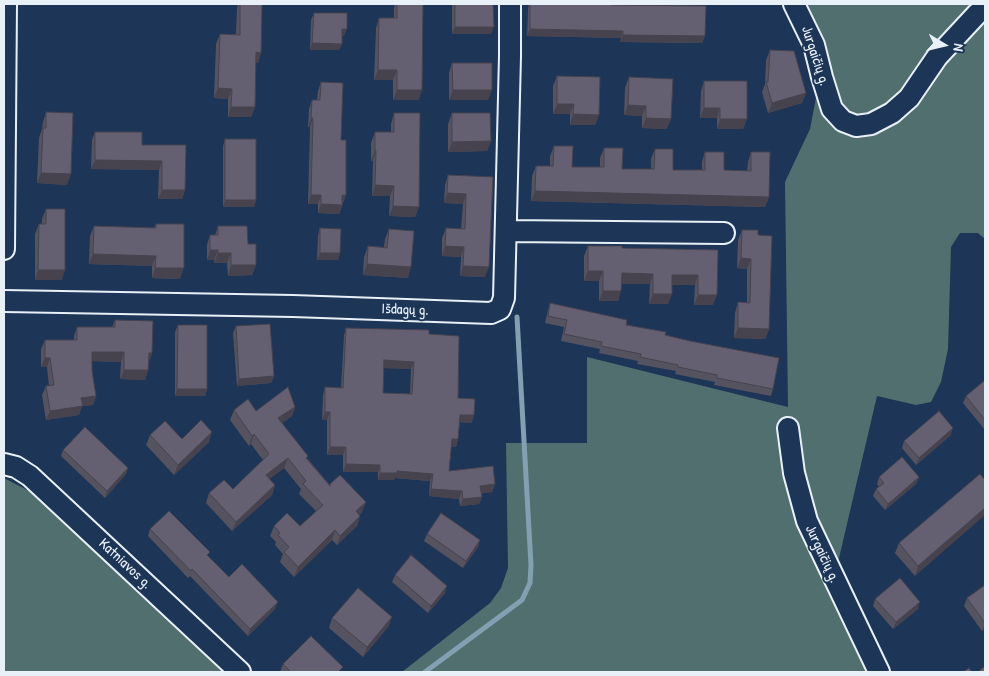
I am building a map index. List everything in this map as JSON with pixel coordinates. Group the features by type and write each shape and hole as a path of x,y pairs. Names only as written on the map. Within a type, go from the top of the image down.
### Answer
{"street":[{"path":"4,249 6,4"},
{"name":"Išdagų g.","path":"4,301 293,306 491,313 500,309 504,298 510,4"},
{"name":"Jurgaičių g.","path":"794,4 814,45 832,109 843,121 856,126 871,124 892,112 909,98 938,57 985,8"},
{"path":"506,231 724,233"},
{"name":"Jurgaičių g.","path":"788,428 794,473 807,521 879,672"},
{"name":"Katniavos g.","path":"4,464 16,467 30,476 240,672"}],"green space":[{"path":"789,4 985,4 985,239 978,233 960,233 951,247 948,349 941,382 931,402 916,405 877,396 832,588 869,672 402,672 490,603 501,588 508,568 506,443 587,443 587,357 788,407 785,182 810,129 816,98 811,61"},
{"path":"4,478 29,491 230,672 4,672"}],"building":[{"path":"240,4 262,4 261,53 256,52 255,107 231,107 232,89 218,88 220,34 240,35"},
{"path":"397,4 423,4 422,90 397,90 397,70 378,70 379,18 397,18"},
{"path":"455,4 493,4 494,27 455,27"},
{"path":"530,4 706,6 705,36 623,35 623,31 530,29"},
{"path":"314,13 347,13 347,29 342,29 342,44 312,43"},
{"path":"770,50 794,51 806,93 772,103 766,82 768,82"},
{"path":"452,63 492,63 492,90 453,90"},
{"path":"557,76 600,77 599,115 573,114 574,104 557,104"},
{"path":"629,77 673,79 671,119 646,118 646,106 628,105"},
{"path":"704,81 747,81 747,119 720,119 720,108 704,108"},
{"path":"321,82 343,83 341,140 346,140 346,195 342,195 342,205 321,204 321,195 311,195 312,100 320,100"},
{"path":"46,112 73,113 71,174 41,173 43,128 46,128"},
{"path":"394,113 420,113 419,207 393,206 394,186 375,185 375,132 394,132"},
{"path":"452,113 490,113 491,141 452,142"},
{"path":"95,132 142,132 142,145 186,145 185,190 162,190 162,161 95,160"},
{"path":"225,139 256,139 256,200 225,200"},
{"path":"554,146 573,146 572,167 604,167 604,148 623,148 622,169 654,169 655,149 673,149 673,170 705,170 705,152 724,152 724,170 751,171 751,152 770,152 769,197 535,191 536,166 553,166"},
{"path":"448,175 493,177 489,267 463,266 464,247 445,246 446,228 465,229 466,194 447,193"},
{"path":"46,209 65,209 65,270 38,270 39,224 46,224"},
{"path":"156,224 184,224 184,268 155,268 156,256 93,254 94,226 156,228"},
{"path":"218,226 247,226 248,244 256,244 256,265 231,265 231,253 218,253 218,250 210,250 210,235 218,235"},
{"path":"320,228 341,229 340,253 320,253"},
{"path":"389,229 414,231 411,267 367,264 368,246 387,248"},
{"path":"742,230 758,230 758,235 772,236 769,329 738,328 738,302 750,303 751,259 741,258"},
{"path":"588,246 718,250 717,295 698,295 698,275 672,275 672,294 653,294 653,274 622,273 621,291 603,291 603,271 588,271"},
{"path":"550,303 627,320 626,325 666,332 665,335 779,358 773,389 717,378 717,375 640,357 641,354 601,346 602,342 564,334 567,320 548,316"},
{"path":"115,320 153,321 152,353 149,353 148,370 124,370 124,352 92,352 92,371 96,396 81,398 83,406 50,411 46,386 54,385 50,358 45,358 45,340 77,340 77,327 115,327"},
{"path":"270,324 274,376 239,379 236,326"},
{"path":"178,325 207,325 207,389 177,389"},
{"path":"346,328 429,330 429,334 459,336 458,398 475,399 474,415 460,415 458,439 452,439 449,471 493,466 495,484 480,486 482,497 463,499 462,491 431,489 433,474 397,471 397,473 380,473 380,465 346,464 346,447 330,447 330,412 325,412 325,387 343,388","holes":["384,360 414,362 412,394 383,393"]},
{"path":"984,381 985,384 985,420 966,396"},
{"path":"288,387 295,407 278,418 308,456 306,458 330,486 340,475 366,502 356,511 360,516 340,536 335,530 298,567 284,552 289,547 278,535 280,533 274,526 287,513 300,526 323,505 303,484 306,481 288,458 266,475 275,485 236,522 209,493 224,480 233,489 269,454 254,434 252,436 234,410 248,399 256,411"},
{"path":"939,411 953,428 919,458 904,441"},
{"path":"201,420 212,432 178,465 150,435 165,421 182,439"},
{"path":"85,427 128,468 107,491 63,450"},
{"path":"902,457 919,477 888,504 876,489 884,483 879,477"},
{"path":"980,474 985,480 985,508 918,566 899,543"},
{"path":"169,511 210,552 207,555 229,577 242,564 278,602 250,629 150,529"},
{"path":"441,513 480,540 466,561 427,534"},
{"path":"411,555 447,586 431,606 395,575"},
{"path":"900,578 920,602 896,622 875,599"},
{"path":"985,585 985,623 967,598"},
{"path":"358,588 392,617 367,647 332,618"},
{"path":"311,636 343,667 338,672 291,672 283,664"},
{"path":"985,666 985,672 978,672"},
{"path":"969,668 972,672 963,672"}],"waterway":[{"path":"425,672 522,600 530,583 531,565 517,317"}]}
